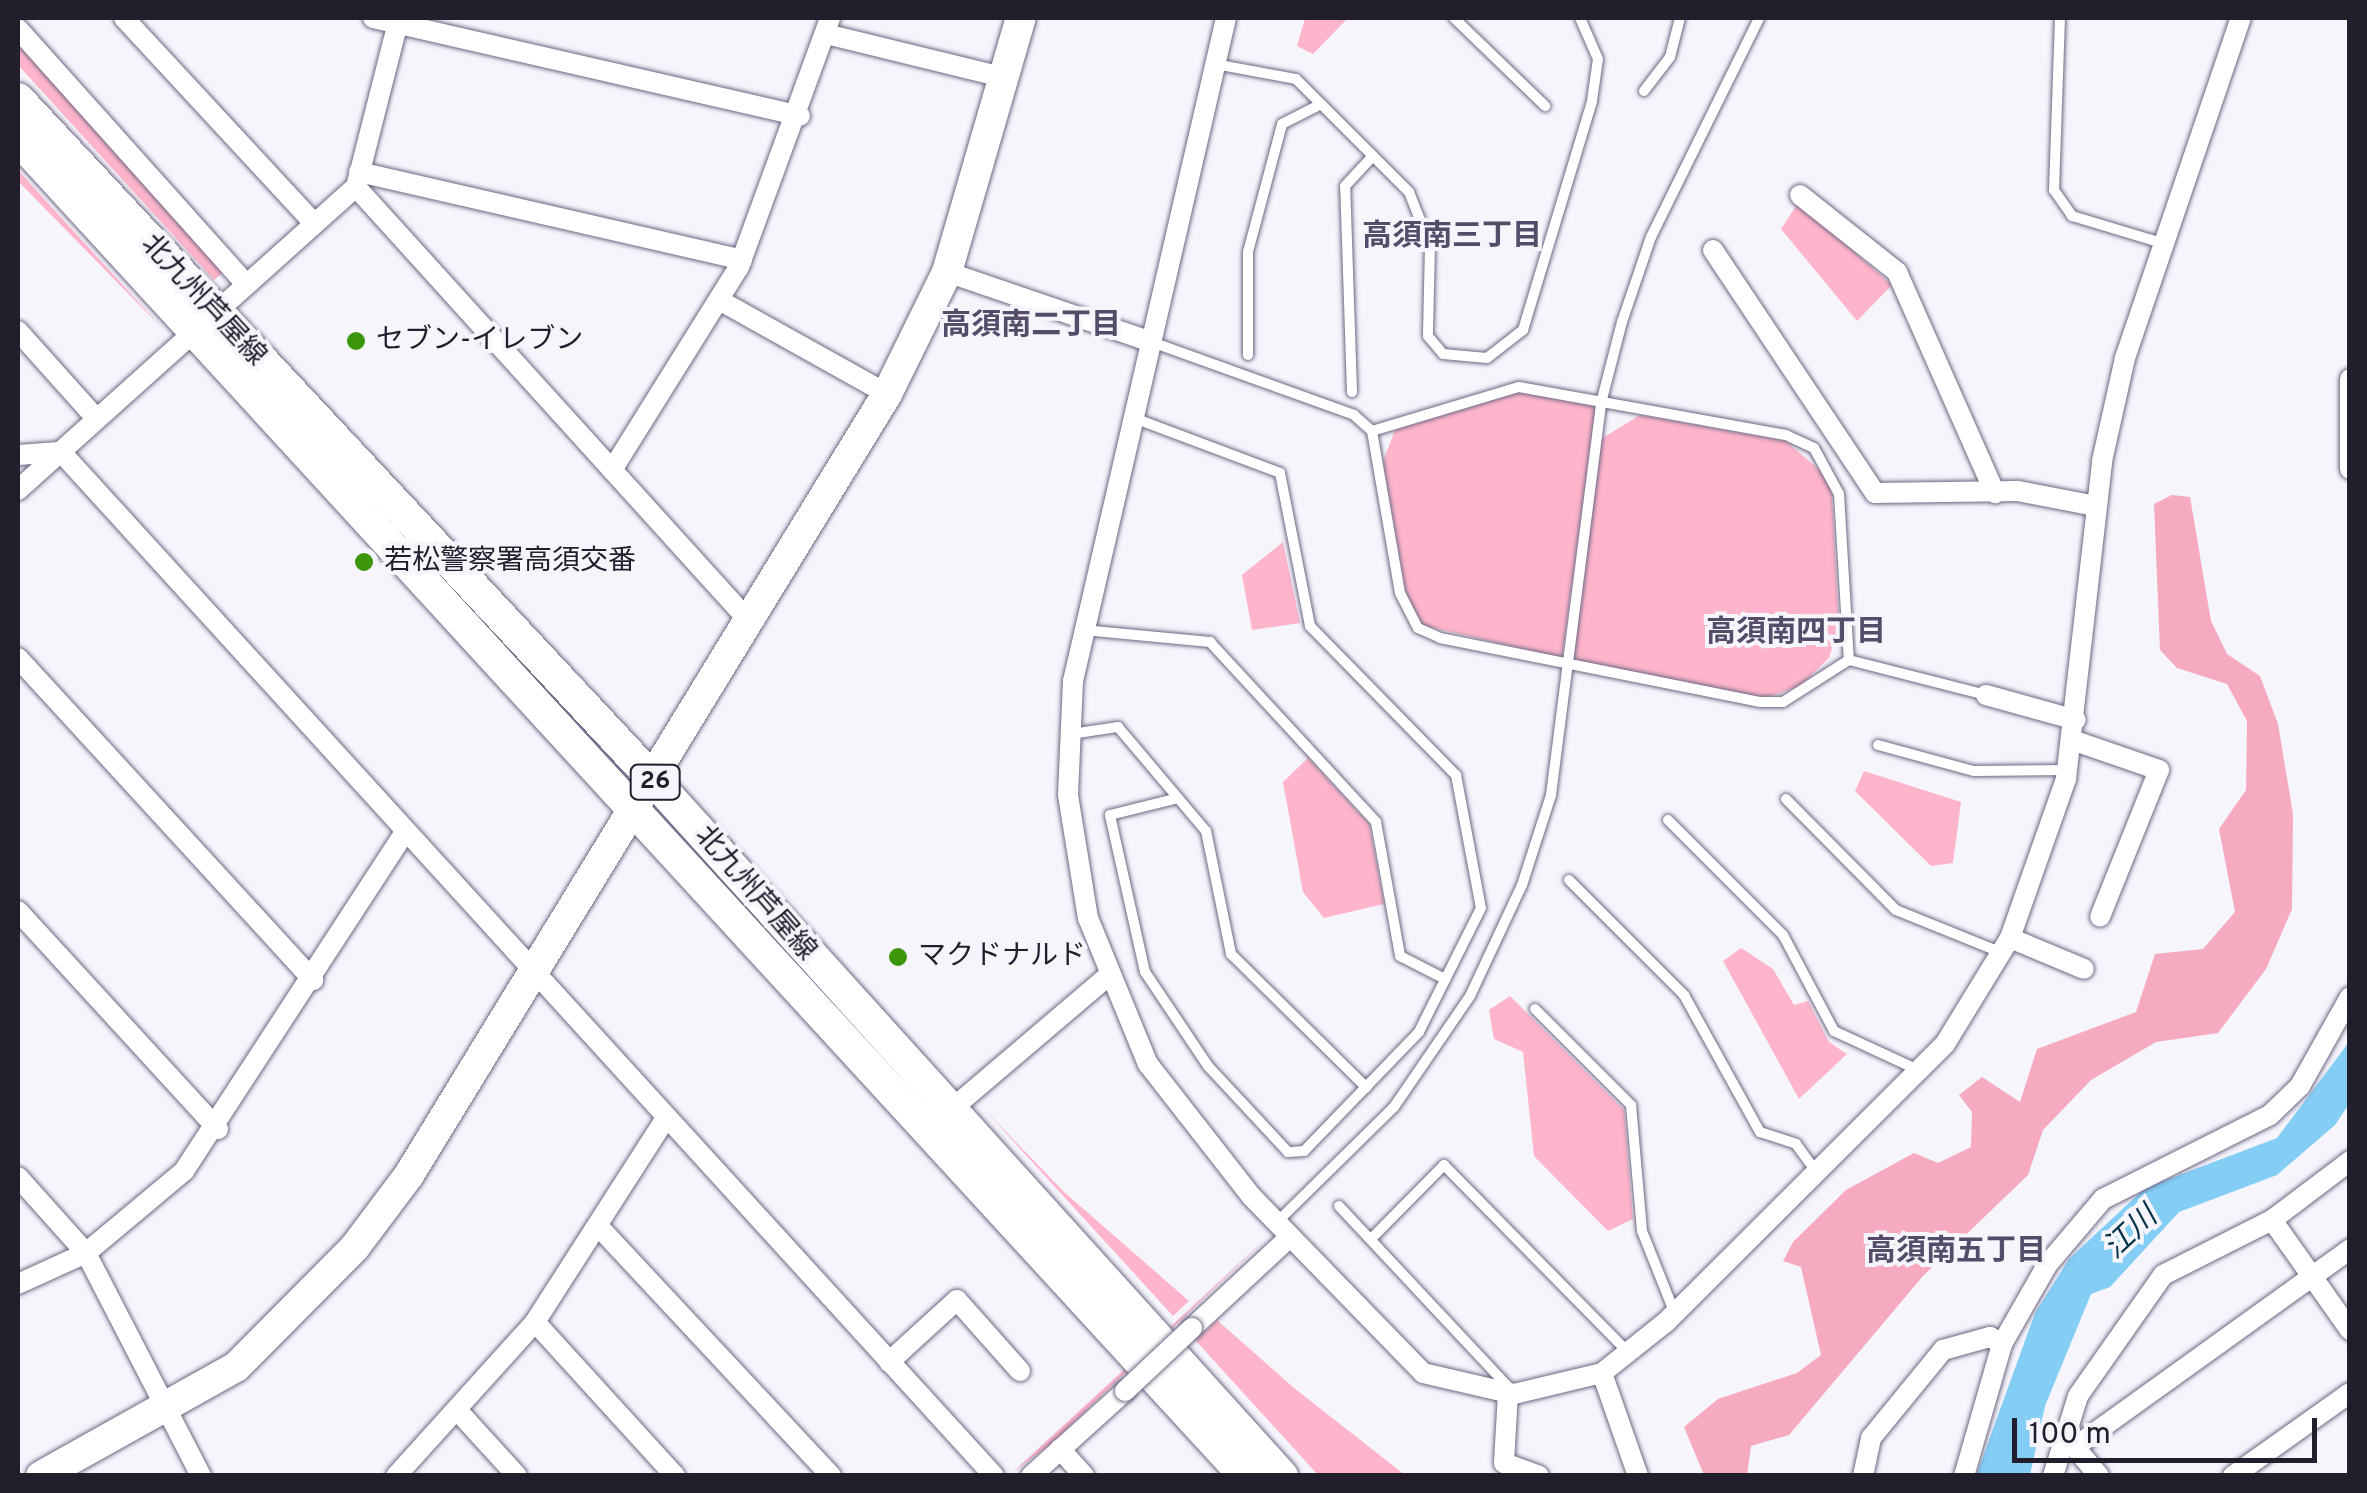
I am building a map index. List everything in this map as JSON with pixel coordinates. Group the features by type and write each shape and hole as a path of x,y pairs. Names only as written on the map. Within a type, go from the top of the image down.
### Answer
{"main road":[{"name":"北九州芦屋線","path":"18,98 203,320 630,808 1282,1476"},
{"name":"北九州芦屋線","path":"18,139 203,320 650,776 936,1122 1245,1476"}],"street":[{"path":"124,18 312,221"},
{"path":"373,18 398,20 800,116"},
{"path":"41,1476 167,1413 236,1367 356,1248 534,972 630,808 887,394 947,272 1006,78 1020,18"},
{"path":"1226,18 1146,340 1082,630 1068,734 1075,854 1108,976 1178,1110 1283,1230 1424,1373 1511,1393 1602,1373 1675,1314 1820,1178 1920,1071 2006,946 2067,770 2096,506 2125,358 2242,18"},
{"path":"18,490 357,179 398,20"},
{"path":"612,470 742,260 800,116 828,26 1006,78"},
{"path":"18,29 244,282"},
{"path":"357,179 742,260"},
{"path":"357,179 749,621"},
{"path":"1800,195 1897,272 1995,493"},
{"path":"1713,250 1875,493 1995,493 2096,506"},
{"path":"947,272 1146,340"},
{"path":"719,300 887,394"},
{"path":"18,331 95,417"},
{"path":"2350,379 2350,469"},
{"path":"18,455 61,452"},
{"path":"61,452 994,1476"},
{"path":"18,658 313,980"},
{"path":"1986,694 2159,770 2100,917"},
{"path":"18,1284 86,1253 184,1171 218,1129 406,832"},
{"path":"18,910 218,1129"},
{"path":"2006,946 2084,968"},
{"path":"936,1122 1108,976"},
{"path":"1964,1476 2002,1344 2047,1265 2104,1199 2270,1115 2300,1086 2350,997"},
{"path":"396,1476 535,1322 666,1118"},
{"path":"2053,1476 2072,1441 2078,1396 2163,1275 2272,1220 2350,1161"},
{"path":"18,1177 86,1253 201,1476"},
{"path":"2272,1220 2350,1330"},
{"path":"599,1227 831,1476"},
{"path":"1031,1476 1192,1328 1283,1230"},
{"path":"2072,1441 2350,1248"},
{"path":"888,1362 957,1300 1020,1370"},
{"path":"535,1322 675,1476"},
{"path":"1863,1476 1871,1438 1943,1350 1990,1338 2002,1344"},
{"path":"1602,1373 1638,1476"},
{"path":"1511,1393 1504,1463 1539,1476"},
{"path":"2233,1476 2350,1393"},
{"path":"457,1410 517,1476"},
{"path":"2072,1441 2100,1476"},
{"path":"1060,1450 1084,1476"}],"lane":[{"path":"1454,18 1546,106"},
{"path":"1214,64 1296,79 1374,156 1424,215 1428,336 1461,359 1510,348 1539,289 1566,166 1592,101 1598,59 1580,18"},
{"path":"1644,91 1670,57 1680,18"},
{"path":"1283,1230 1394,1107 1470,996 1551,795 1564,663 1601,403 1651,237 1759,18"},
{"path":"2060,18 2054,190 2072,216 2162,244"},
{"path":"1248,355 1248,252 1282,124 1322,104"},
{"path":"1352,392 1345,186 1374,156"},
{"path":"1146,340 1354,415 1372,432 1400,593 1418,628 1564,663 1761,702 1783,702 1850,660 1986,694"},
{"path":"1372,432 1519,387 1786,435 1814,448 1840,494 1850,660"},
{"path":"1130,416 1280,473 1310,626 1456,775 1482,908 1419,1032 1304,1151 1288,1152 1208,1066 1145,972 1110,815 1178,798"},
{"path":"1082,630 1210,642 1376,822 1400,956 1446,979"},
{"path":"1068,734 1118,727 1206,831 1230,954 1366,1087"},
{"path":"1878,745 1974,771 2067,770"},
{"path":"1786,799 1896,910 2006,946"},
{"path":"1668,820 1783,935 1834,1031 1920,1071"},
{"path":"1568,880 1684,995 1760,1132 1796,1144 1820,1178"},
{"path":"1535,1009 1631,1105 1642,1230 1675,1314"},
{"path":"1371,1239 1444,1165 1628,1353"},
{"path":"1339,1206 1511,1393"}],"shaded area":[{"path":"1305,18 1348,18 1313,54 1297,46"},
{"path":"18,37 224,272 214,280 18,65"},
{"path":"18,170 45,200 163,329 18,181"},
{"path":"1798,203 1892,285 1857,321 1781,229"},
{"path":"1520,392 1596,407 1562,658 1421,625 1406,594 1383,461 1395,430"},
{"path":"1640,415 1786,441 1831,480 1839,626 1829,658 1800,686 1763,699 1572,661 1601,439"},
{"path":"2172,495 2190,497 2211,621 2227,654 2260,676 2278,724 2293,814 2292,909 2266,969 2218,1033 2156,1042 2091,1080 2043,1130 2028,1175 1923,1276 1789,1435 1751,1446 1747,1475 1704,1475 1684,1427 1718,1399 1797,1373 1821,1355 1801,1267 1783,1261 1793,1242 1846,1190 1914,1153 1938,1163 1971,1147 1972,1112 1959,1095 1982,1077 2020,1102 2037,1049 2136,1012 2155,954 2203,949 2235,912 2219,829 2246,790 2247,721 2227,684 2177,668 2160,650 2154,504"},
{"path":"1283,542 1300,623 1252,630 1242,575"},
{"path":"1308,758 1369,824 1384,904 1324,918 1303,892 1283,782"},
{"path":"1864,771 1961,802 1953,863 1931,866 1855,791"},
{"path":"1741,948 1773,969 1794,1005 1808,1001 1829,1042 1847,1054 1799,1099 1723,961"},
{"path":"1510,996 1624,1110 1633,1219 1608,1231 1534,1156 1523,1052 1494,1039 1489,1010"},
{"path":"983,1108 1064,1192 1189,1301 1173,1316"},
{"path":"1270,1235 1053,1442 1012,1473"},
{"path":"1217,1320 1294,1388 1405,1475 1318,1475 1196,1341"}],"water":[{"name":"江川","path":"2349,1042 2349,1104 2335,1125 2277,1175 2179,1212 2110,1287 2091,1294 2045,1406 2030,1475 1976,1476 2035,1313 2069,1259 2145,1188 2277,1138"}],"place":[{"name":"セブン-イレブン","path":"356,341"},
{"name":"若松警察署高須交番","path":"364,562"},
{"name":"マクドナルド","path":"898,957"}],"district":[{"name":"高須南三丁目","path":"1452,238"},
{"name":"高須南二丁目","path":"1031,327"},
{"name":"高須南四丁目","path":"1796,634"},
{"name":"高須南五丁目","path":"1956,1253"}]}
